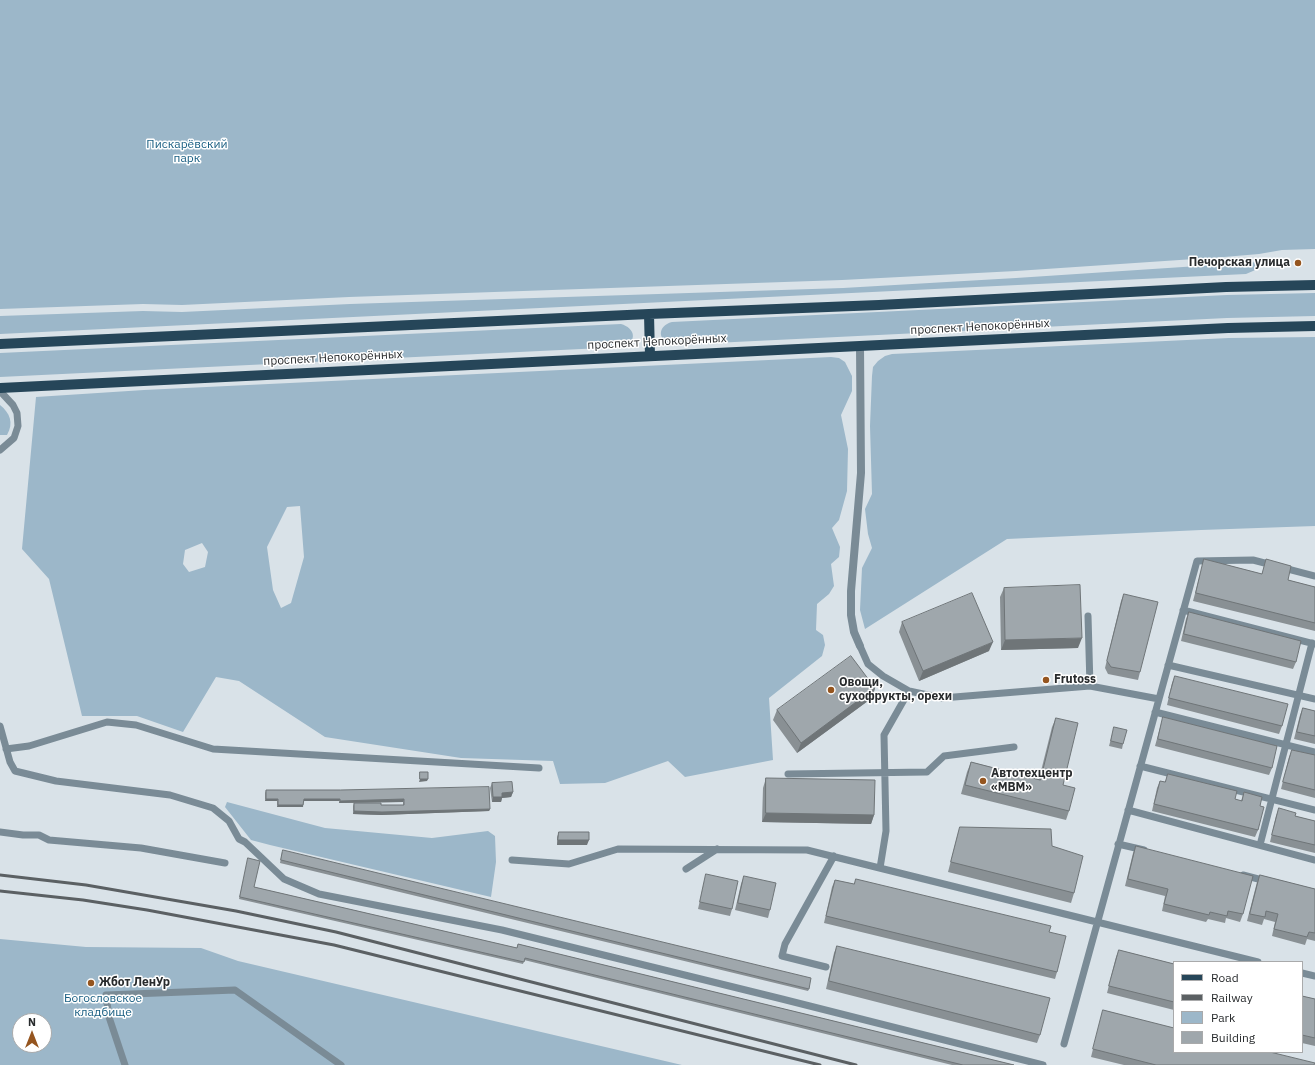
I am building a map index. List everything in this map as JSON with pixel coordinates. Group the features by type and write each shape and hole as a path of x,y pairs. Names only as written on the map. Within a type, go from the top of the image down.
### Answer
{"main road":[{"path":"0,344 649,314 863,306 1226,287 1315,284"},
{"path":"649,314 650,356"},
{"name":"проспект Непокорённых","path":"0,388 1228,328 1315,326"}],"street":[{"path":"860,346 861,473 850,591 851,615 854,632 860,646"}],"lane":[{"path":"0,391 17,413 18,426 14,438 0,450"},
{"path":"1064,1044 1096,923 1197,561 1253,560 1315,576"},
{"path":"1183,610 1313,643 1298,695 1260,845"},
{"path":"1088,616 1090,686"},
{"path":"860,646 868,664 883,676 908,690 942,698 1090,686 1159,699"},
{"path":"1168,665 1315,699"},
{"path":"880,868 886,831 884,736 908,690"},
{"path":"1155,712 1315,752"},
{"path":"6,749 29,746 107,722 136,725 213,749 540,768"},
{"path":"0,726 10,762 15,771 56,781 170,795 213,808 229,821 239,839 245,842 284,879 319,894 502,930 1043,1065"},
{"path":"788,774 927,772 944,756 1014,747"},
{"path":"1140,766 1315,810"},
{"path":"1128,810 1315,860"},
{"path":"0,832 23,835 39,835 49,840 141,848 225,862"},
{"path":"1118,844 1149,852"},
{"path":"512,860 569,864 618,849 807,850 1254,961"},
{"path":"686,869 717,849"},
{"path":"826,967 782,956 785,944 834,856"},
{"path":"1232,872 1270,882"},
{"path":"1303,973 1315,976"},
{"path":"125,1065 109,1017 106,995 235,990 341,1065"}],"green space":[{"name":"Пискарёвский парк","path":"0,0 1315,0 1315,249 1282,250 1259,254 1224,257 1016,271 842,280 349,297 182,305 143,304 0,309"},
{"path":"1259,262 1260,268 1246,274 0,334 0,316 143,311 182,312 350,304 843,288"},
{"path":"1315,293 1315,316 1227,318 673,345 664,340 661,334 664,327 672,322 1227,295"},
{"path":"621,324 629,328 633,335 631,341 623,347 0,377 0,353"},
{"path":"1315,337 1315,526 1007,539 865,629 860,610 862,568 872,548 868,534 865,509 872,494 870,426 872,376 873,367 885,356 892,354 1229,338"},
{"path":"831,357 839,358 845,362 852,376 852,391 841,415 848,449 847,491 839,520 832,528 840,547 839,557 831,564 834,586 829,594 817,604 816,630 823,635 825,645 822,656 769,698 773,760 685,777 668,761 605,783 560,784 553,761 461,758 325,737 239,681 216,677 183,732 137,716 82,716 49,579 22,549 36,397 144,390","holes":["300,506 304,557 291,603 281,608 273,590 267,547 287,507","202,543 208,552 205,567 189,572 183,564 185,550"]},
{"path":"0,405 10,418 10,426 7,435 0,435"},
{"path":"227,802 325,828 432,838 488,831 495,836 496,862 491,897 251,840 225,807"},
{"name":"Богословское кладбище","path":"0,939 86,947 201,948 238,961 682,1065 0,1065"}],"building":[{"path":"1204,559 1262,574 1266,559 1291,566 1288,580 1315,587 1315,623 1196,593"},
{"path":"1080,585 1082,638 1005,640 1004,588"},
{"path":"972,593 993,642 923,671 902,622"},
{"path":"1124,594 1158,602 1140,672 1111,667 1107,661"},
{"path":"1189,612 1301,641 1296,662 1184,634"},
{"path":"851,656 875,688 801,743 777,710"},
{"path":"1175,676 1288,704 1282,726 1169,698"},
{"path":"1303,708 1315,711 1315,736 1297,732"},
{"path":"1163,717 1277,746 1272,768 1158,739"},
{"name":"Автотехцентр «МВМ»","path":"1056,718 1078,723 1063,785 1075,788 1069,811 965,785 971,762 1040,780"},
{"path":"1114,727 1127,730 1123,744 1111,741"},
{"path":"1292,750 1315,755 1315,790 1283,782"},
{"path":"420,772 428,772 428,779 420,779"},
{"path":"1168,774 1237,791 1235,799 1242,801 1244,792 1262,797 1260,806 1264,807 1258,830 1154,804 1160,781 1165,782"},
{"path":"766,778 875,780 874,815 766,813"},
{"path":"512,782 513,792 502,793 502,797 493,797 492,783"},
{"path":"489,787 490,809 382,812 354,811 354,803 404,805 404,799 340,801 340,799 304,799 303,805 278,805 278,799 266,799 266,790"},
{"path":"1279,808 1296,813 1295,816 1315,821 1315,845 1272,835"},
{"path":"960,827 1051,829 1052,846 1083,856 1074,893 951,862"},
{"path":"559,832 589,832 589,840 558,840"},
{"path":"1136,846 1253,876 1243,914 1228,911 1227,916 1210,912 1209,915 1164,904 1168,889 1128,879"},
{"path":"283,850 811,978 809,989 281,860"},
{"path":"248,858 260,861 254,887 517,948 518,944 1014,1065 963,1065 525,958 524,962 240,897"},
{"path":"706,874 738,881 732,909 700,902"},
{"path":"1260,875 1315,889 1315,933 1309,932 1307,937 1274,929 1278,914 1266,911 1265,917 1250,914"},
{"path":"744,876 776,883 770,910 738,903"},
{"path":"856,879 1051,926 1049,932 1066,936 1057,972 826,916 835,880 854,884"},
{"path":"837,946 1050,998 1040,1035 829,981"},
{"path":"1119,950 1173,964 1173,1002 1109,986"},
{"path":"1303,996 1315,999 1315,1038 1303,1035"},
{"path":"1103,1010 1173,1028 1173,1053 1274,1053 1315,1063 1314,1065 1156,1065 1093,1049"}],"railway":[{"path":"0,875 86,885 236,911 336,932 856,1065"},
{"path":"0,891 83,900 147,910 334,945 820,1065"}],"place":[{"name":"Печорская улица","path":"1298,263"},
{"name":"Frutoss","path":"1046,680"},
{"name":"Овощи, сухофрукты, орехи","path":"831,690"},
{"name":"Автотехцентр «МВМ»","path":"983,781"},
{"name":"Жбот ЛенУр","path":"91,983"}]}
